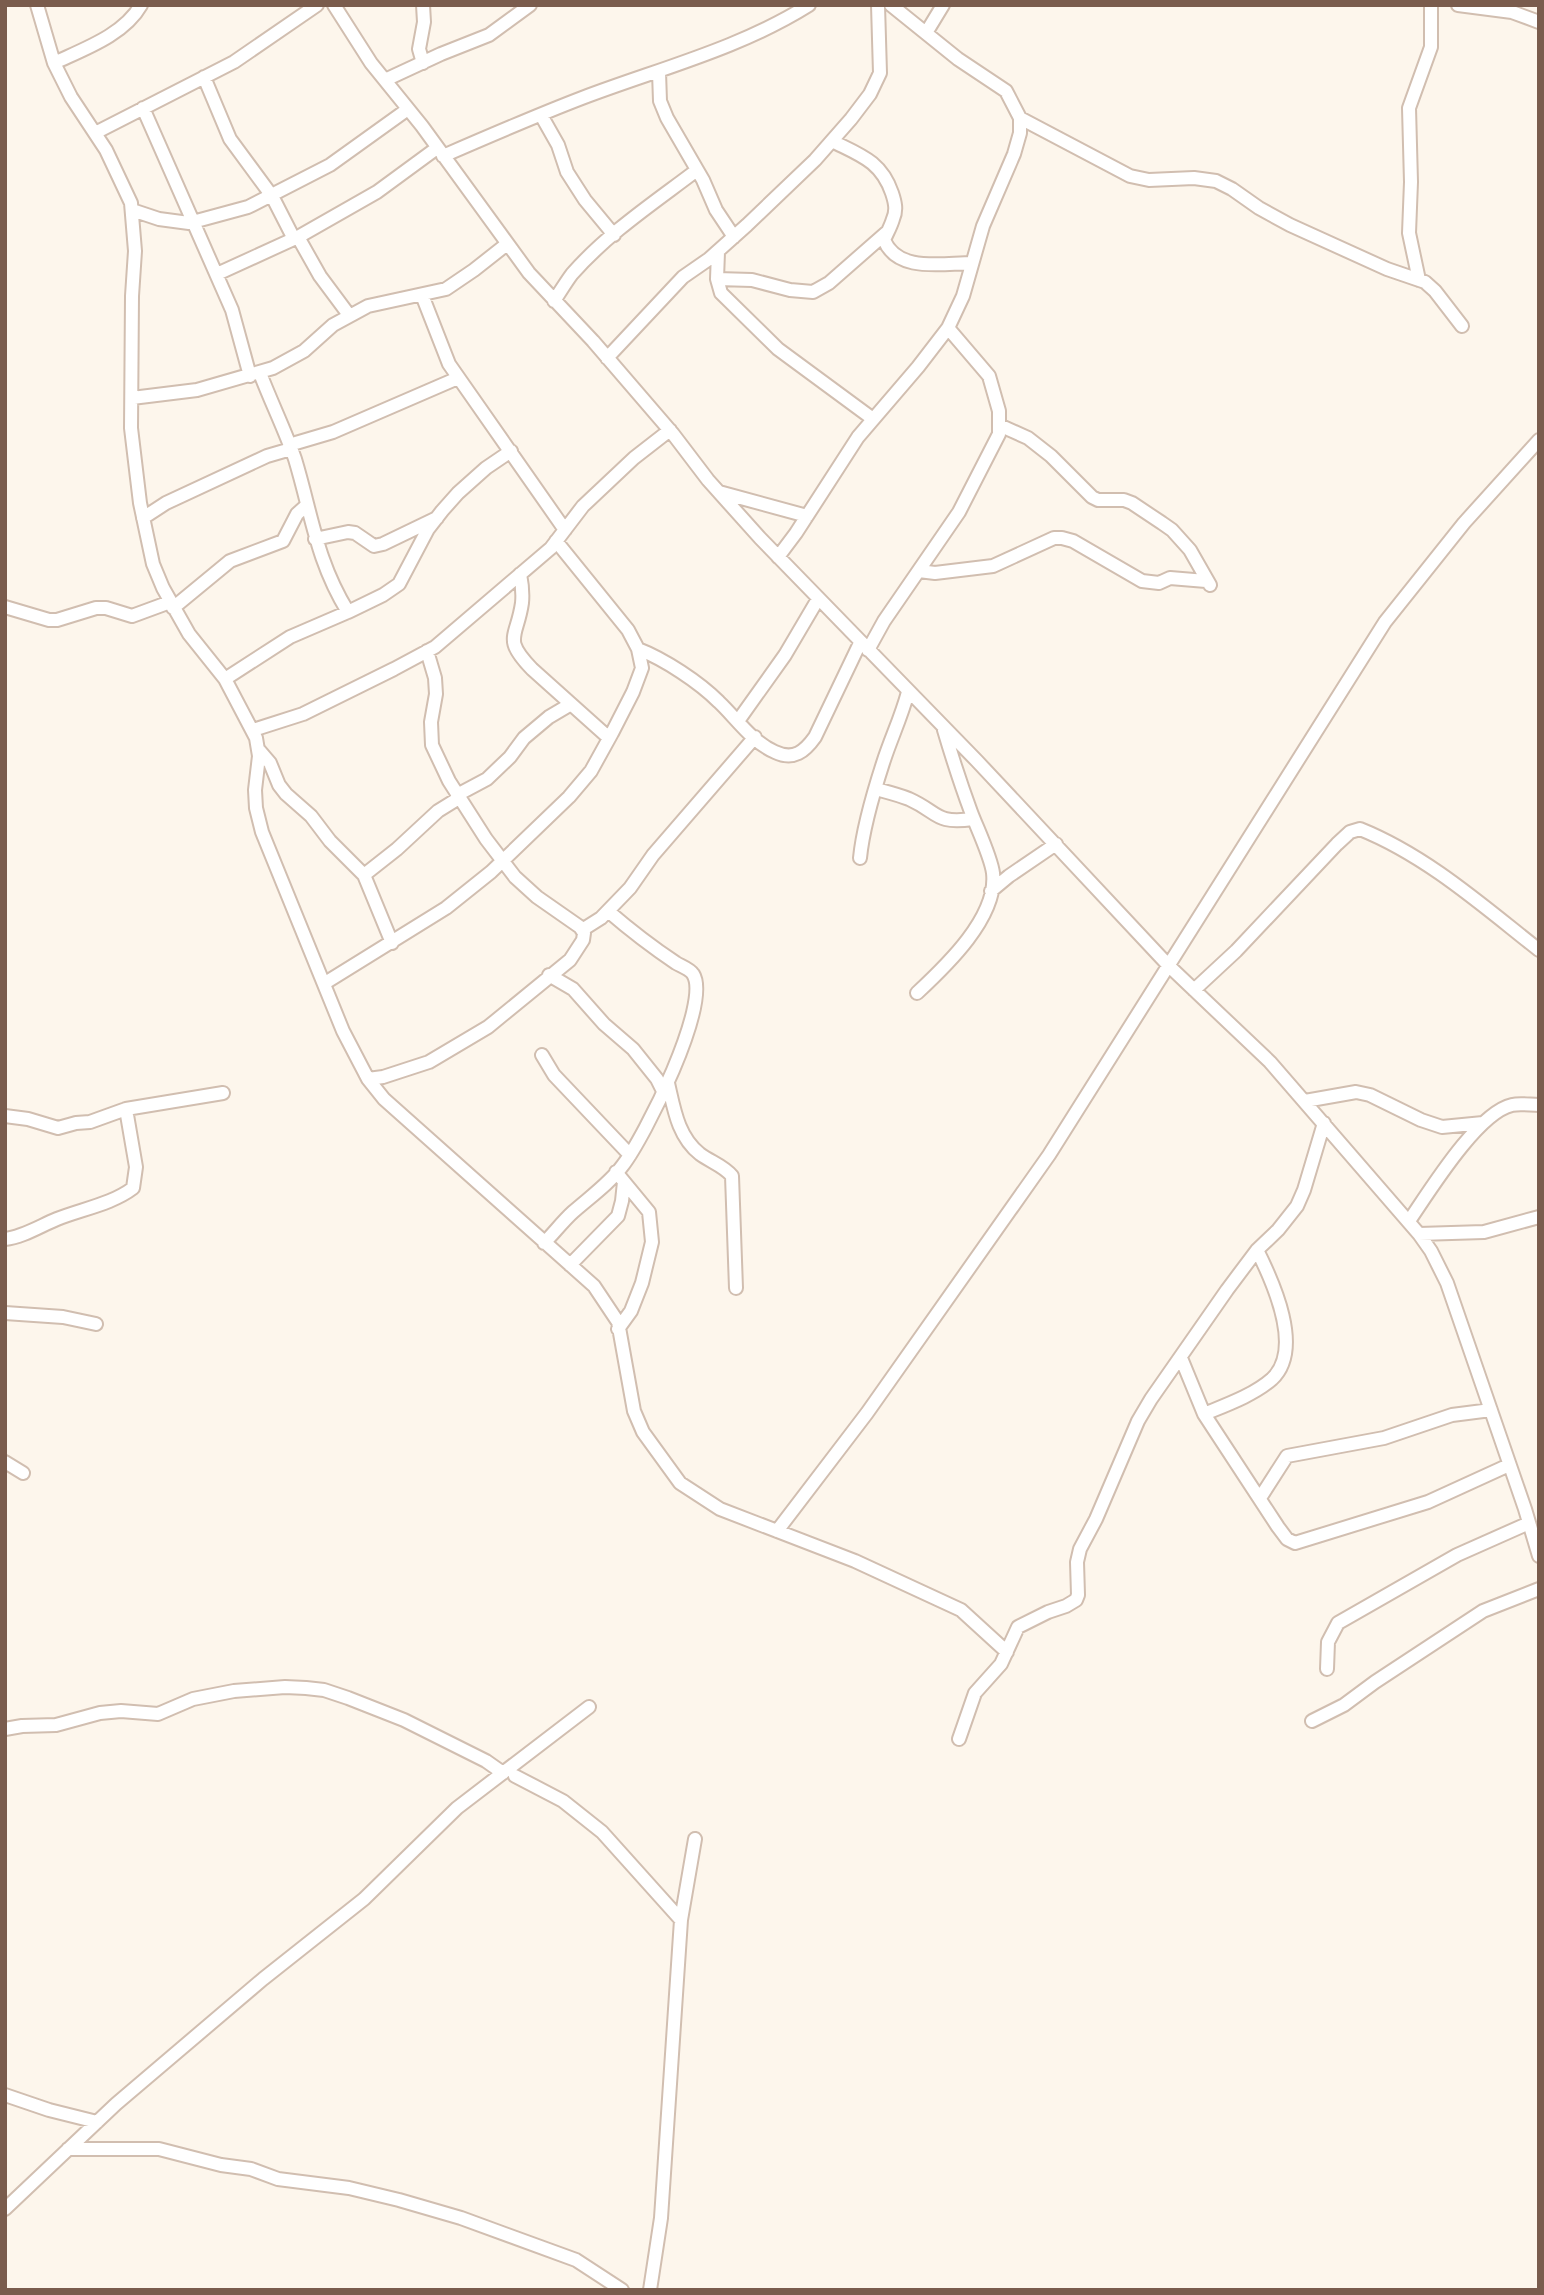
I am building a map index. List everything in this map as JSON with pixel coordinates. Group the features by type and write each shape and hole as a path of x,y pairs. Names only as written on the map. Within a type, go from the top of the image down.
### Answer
{"street":[{"path":"54,63 122,27 137,13 141,5"},
{"path":"95,133 234,62 317,5"},
{"path":"334,5 371,63 529,273 670,430 719,492 1169,966 1270,1062 1419,1234 1447,1283 1539,1556"},
{"path":"423,5 424,22 419,49 423,62"},
{"path":"385,80 489,35 530,5"},
{"path":"217,274 296,238 440,152 737,42 809,5"},
{"path":"607,358 683,277 734,237 815,160 870,94 880,73 878,5"},
{"path":"778,557 858,437 948,328 963,296 983,226 1014,154 1020,133 1020,118 1006,91 958,59 891,5"},
{"path":"926,33 943,5"},
{"path":"1419,279 1409,233 1409,108 1431,47 1431,5"},
{"path":"1458,5 1512,12 1539,22"},
{"path":"41,7 54,63 71,97 120,177 132,210 135,251 131,428 134,462 153,564 189,634 225,679 253,730 259,756 256,808 262,832 343,1031 368,1079 384,1099 594,1286 618,1322 634,1411 643,1432 680,1483 720,1509 865,1565 961,1610 1007,1652"},
{"path":"659,72 660,101 716,210 734,237"},
{"path":"204,78 230,139 272,196 320,276 349,315"},
{"path":"143,108 217,274 255,374 290,447 315,539 334,589 348,612"},
{"path":"132,210 159,219 192,222 248,206 330,165 408,110"},
{"path":"541,115 558,145 567,172 585,200 614,235"},
{"path":"1020,118 1130,176 1149,180 1194,178 1216,181 1290,225 1387,269 1425,282 1462,326"},
{"path":"832,141 871,161 881,170 888,182 896,204 884,240 888,247 905,261 926,264 972,263"},
{"path":"554,301 571,275 614,235 697,170"},
{"path":"717,279 752,279 813,292 829,283 888,231"},
{"path":"132,398 197,390 255,374 288,361 349,315 368,306 446,289 507,244"},
{"path":"718,251 717,279 721,293 750,323 803,368 873,419"},
{"path":"422,295 449,365 565,530"},
{"path":"638,649 655,655 717,699 738,722 775,752 795,755 806,750 864,646 959,512 999,434 996,396 989,376 948,328"},
{"path":"144,518 166,503 267,456 333,432 458,378"},
{"path":"919,571 935,573 993,566 1054,538 1062,538 1073,541 1142,581 1159,583 1170,578 1209,583 1189,550 1172,530 1124,500 1098,500 1091,497 1051,456 1028,438 999,425"},
{"path":"253,730 303,714 427,651 467,621 520,574 556,541 583,506 634,458 670,430"},
{"path":"777,1531 839,1451 1009,1214 1069,1125 1385,622 1464,523 1539,440"},
{"path":"225,679 289,637 348,612 399,584 428,529 458,493 486,468 511,451"},
{"path":"719,492 807,516"},
{"path":"5,607 57,620 96,608 106,608 132,616 172,605 230,561 283,541 297,514 307,505"},
{"path":"315,539 348,532 355,533 374,546 438,517"},
{"path":"325,983 446,908 502,862 569,797 591,771 634,692 642,668 638,649 628,630 556,541"},
{"path":"520,574 522,606 512,638 515,648 532,669 609,738"},
{"path":"738,722 778,666 818,598"},
{"path":"368,1079 383,1077 429,1062 488,1027 570,960 583,940 582,930 537,897 502,862 458,796 437,758 432,745 431,722 436,694 435,678 427,651"},
{"path":"860,858 864,830 883,762 908,692"},
{"path":"364,875 438,811 487,779 499,769 524,738 549,717 571,704"},
{"path":"917,993 949,963 970,935 984,911 991,891 993,873 943,727"},
{"path":"582,930 608,911 630,888 660,845 755,737"},
{"path":"258,749 270,763 286,794 312,816 330,841 364,875 392,943"},
{"path":"876,789 911,800 945,820 974,819"},
{"path":"1194,990 1236,951 1337,844 1350,832 1360,829 1447,878 1539,950"},
{"path":"991,891 1055,844"},
{"path":"570,1265 618,1216 622,1201 620,1177 682,1053 696,995 696,981 692,972 656,950 608,911"},
{"path":"549,975 573,989 604,1024 633,1049 666,1088 682,1133 696,1151 725,1168 732,1177 736,1288"},
{"path":"542,1055 554,1075 630,1154"},
{"path":"1305,1101 1356,1092 1370,1095 1421,1120 1442,1127 1483,1123"},
{"path":"5,1116 28,1119 58,1128 90,1122 126,1109 223,1093"},
{"path":"1409,1222 1464,1144 1483,1123 1498,1110 1513,1104 1539,1105"},
{"path":"5,1239 108,1202 133,1188 136,1167 126,1109"},
{"path":"959,1740 975,1693 1000,1664 1018,1627 1076,1600 1080,1549 1096,1519 1138,1421 1209,1315 1257,1250 1297,1206 1324,1123"},
{"path":"618,1329 631,1311 642,1283 652,1242 649,1212 620,1177"},
{"path":"544,1243 570,1215 620,1177"},
{"path":"1419,1234 1484,1231 1539,1217"},
{"path":"1204,1414 1258,1389 1282,1367 1285,1356 1282,1313 1278,1295 1257,1250"},
{"path":"5,1313 63,1317 96,1324"},
{"path":"1181,1358 1204,1414 1286,1539 1295,1543 1429,1502 1509,1465"},
{"path":"1260,1498 1287,1456 1384,1438 1452,1415 1491,1410"},
{"path":"5,1462 23,1473"},
{"path":"1327,1669 1328,1642 1338,1623 1457,1555 1529,1523"},
{"path":"1312,1721 1345,1706 1375,1682 1483,1611 1539,1588"},
{"path":"5,1729 56,1726 100,1713 121,1711 158,1714 193,1699 234,1691 285,1687 324,1690 404,1720 564,1801 602,1832 681,1920"},
{"path":"5,2209 97,2122 263,1979 364,1899 457,1808 509,1775 589,1707"},
{"path":"650,2290 660,2218 681,1920 695,1839"},
{"path":"5,2095 97,2122"},
{"path":"68,2149 159,2149 221,2165 251,2169 278,2179 349,2189 400,2200 461,2218 576,2260 622,2290"}]}
